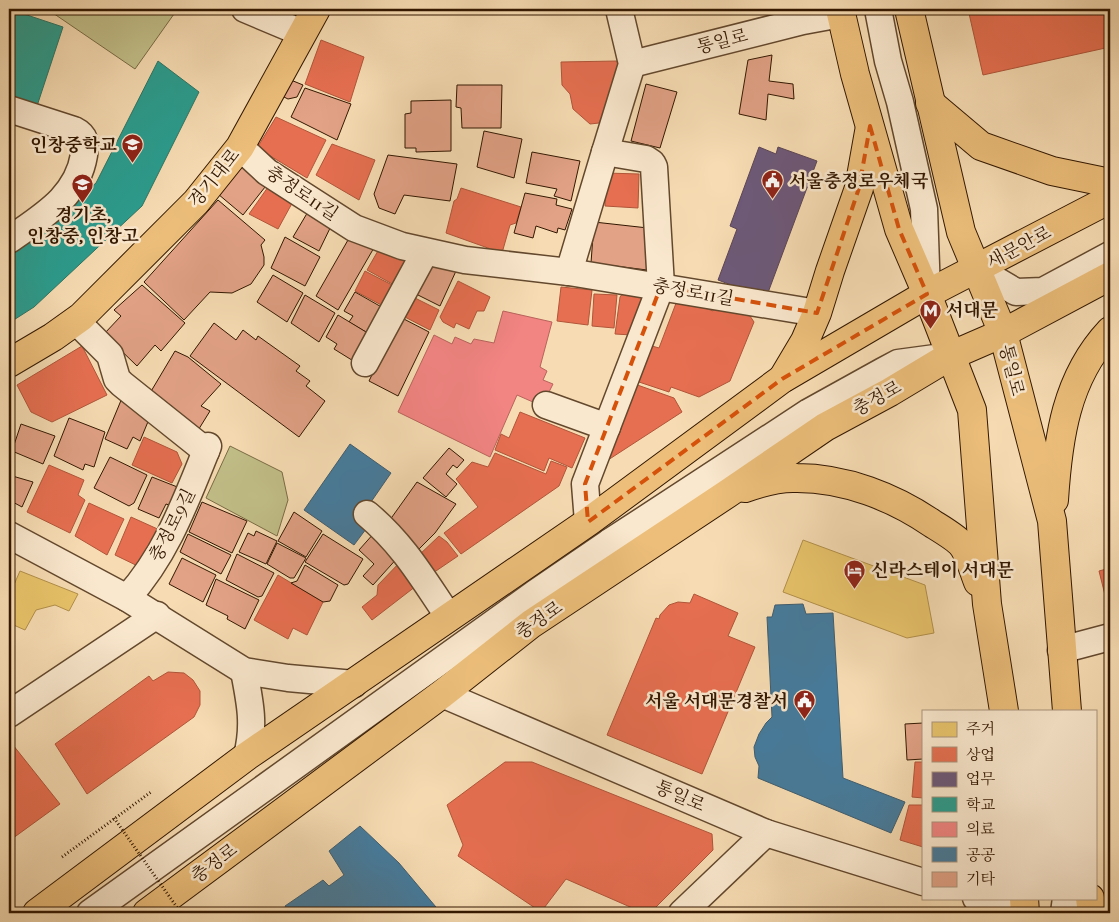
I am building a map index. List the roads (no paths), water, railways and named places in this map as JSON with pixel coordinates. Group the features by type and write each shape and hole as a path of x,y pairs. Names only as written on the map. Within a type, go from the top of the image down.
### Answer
{"main road":[{"name":"경기대로","path":"9,363 76,321 196,202 240,147 316,9"},
{"name":"통일로","path":"909,9 961,232 1003,333 1052,521 1061,650 1068,710"},
{"name":"통일로","path":"840,12 855,74 899,229 927,294 972,410 988,604 1004,710"},
{"path":"930,103 981,146 1052,171 1110,183"},
{"path":"782,380 805,341 817,313 859,188 870,126"},
{"name":"새문안로","path":"927,294 1110,199"},
{"path":"950,356 1003,333 1110,276"},
{"path":"37,913 247,756 534,560 782,380 927,294"},
{"path":"1052,521 1056,460 1064,420 1077,381 1085,365 1110,331"},
{"name":"충정로","path":"147,913 442,694 531,624 824,427 890,392 950,356"},
{"path":"727,494 765,481 796,478 822,479 851,485 885,498 922,516 963,546 988,604"},
{"path":"1024,900 1024,913"},
{"path":"1090,900 1092,913"}],"street":[{"path":"245,9 302,33"},
{"path":"569,272 632,64 619,9"},
{"path":"878,9 888,61 900,102 924,209 927,294"},
{"name":"통일로","path":"632,64 840,12"},
{"path":"9,109 74,130 82,134 86,141 80,170 70,190 57,206 9,240"},
{"name":"충정로11길","path":"240,147 267,172 354,228 425,252 465,260 569,272 660,286 817,313"},
{"path":"588,522 585,484 660,286 654,167 646,159 605,152"},
{"path":"365,364 425,252"},
{"path":"977,269 1016,292 1043,290 1110,256"},
{"name":"충정로9길","path":"76,321 110,355 117,378 122,384 206,449 175,527 149,570 127,598"},
{"path":"90,913 458,648 610,542 809,412 898,363 950,356"},
{"path":"546,405 607,427"},
{"path":"367,514 384,528 404,550 449,618"},
{"path":"9,535 157,615 244,671 288,678 354,684"},
{"path":"531,624 610,542"},
{"path":"458,648 534,560"},
{"path":"9,714 157,615"},
{"path":"1061,650 1110,637"},
{"path":"244,671 252,733 247,756"},
{"name":"통일로","path":"442,694 766,833 922,882"},
{"path":"682,913 766,833"},
{"path":"982,900 1024,913"},
{"path":"1064,913 1066,900"}],"place":[{"name":"인창중학교","path":"133,164"},
{"name":"서울충정로우체국","path":"773,200"},
{"name":"경기초, 인창중, 인창고","path":"83,204"},
{"name":"서대문","path":"930,329"},
{"name":"신라스테이 서대문","path":"855,589"},
{"name":"서울 서대문경찰서","path":"804,720"}]}
